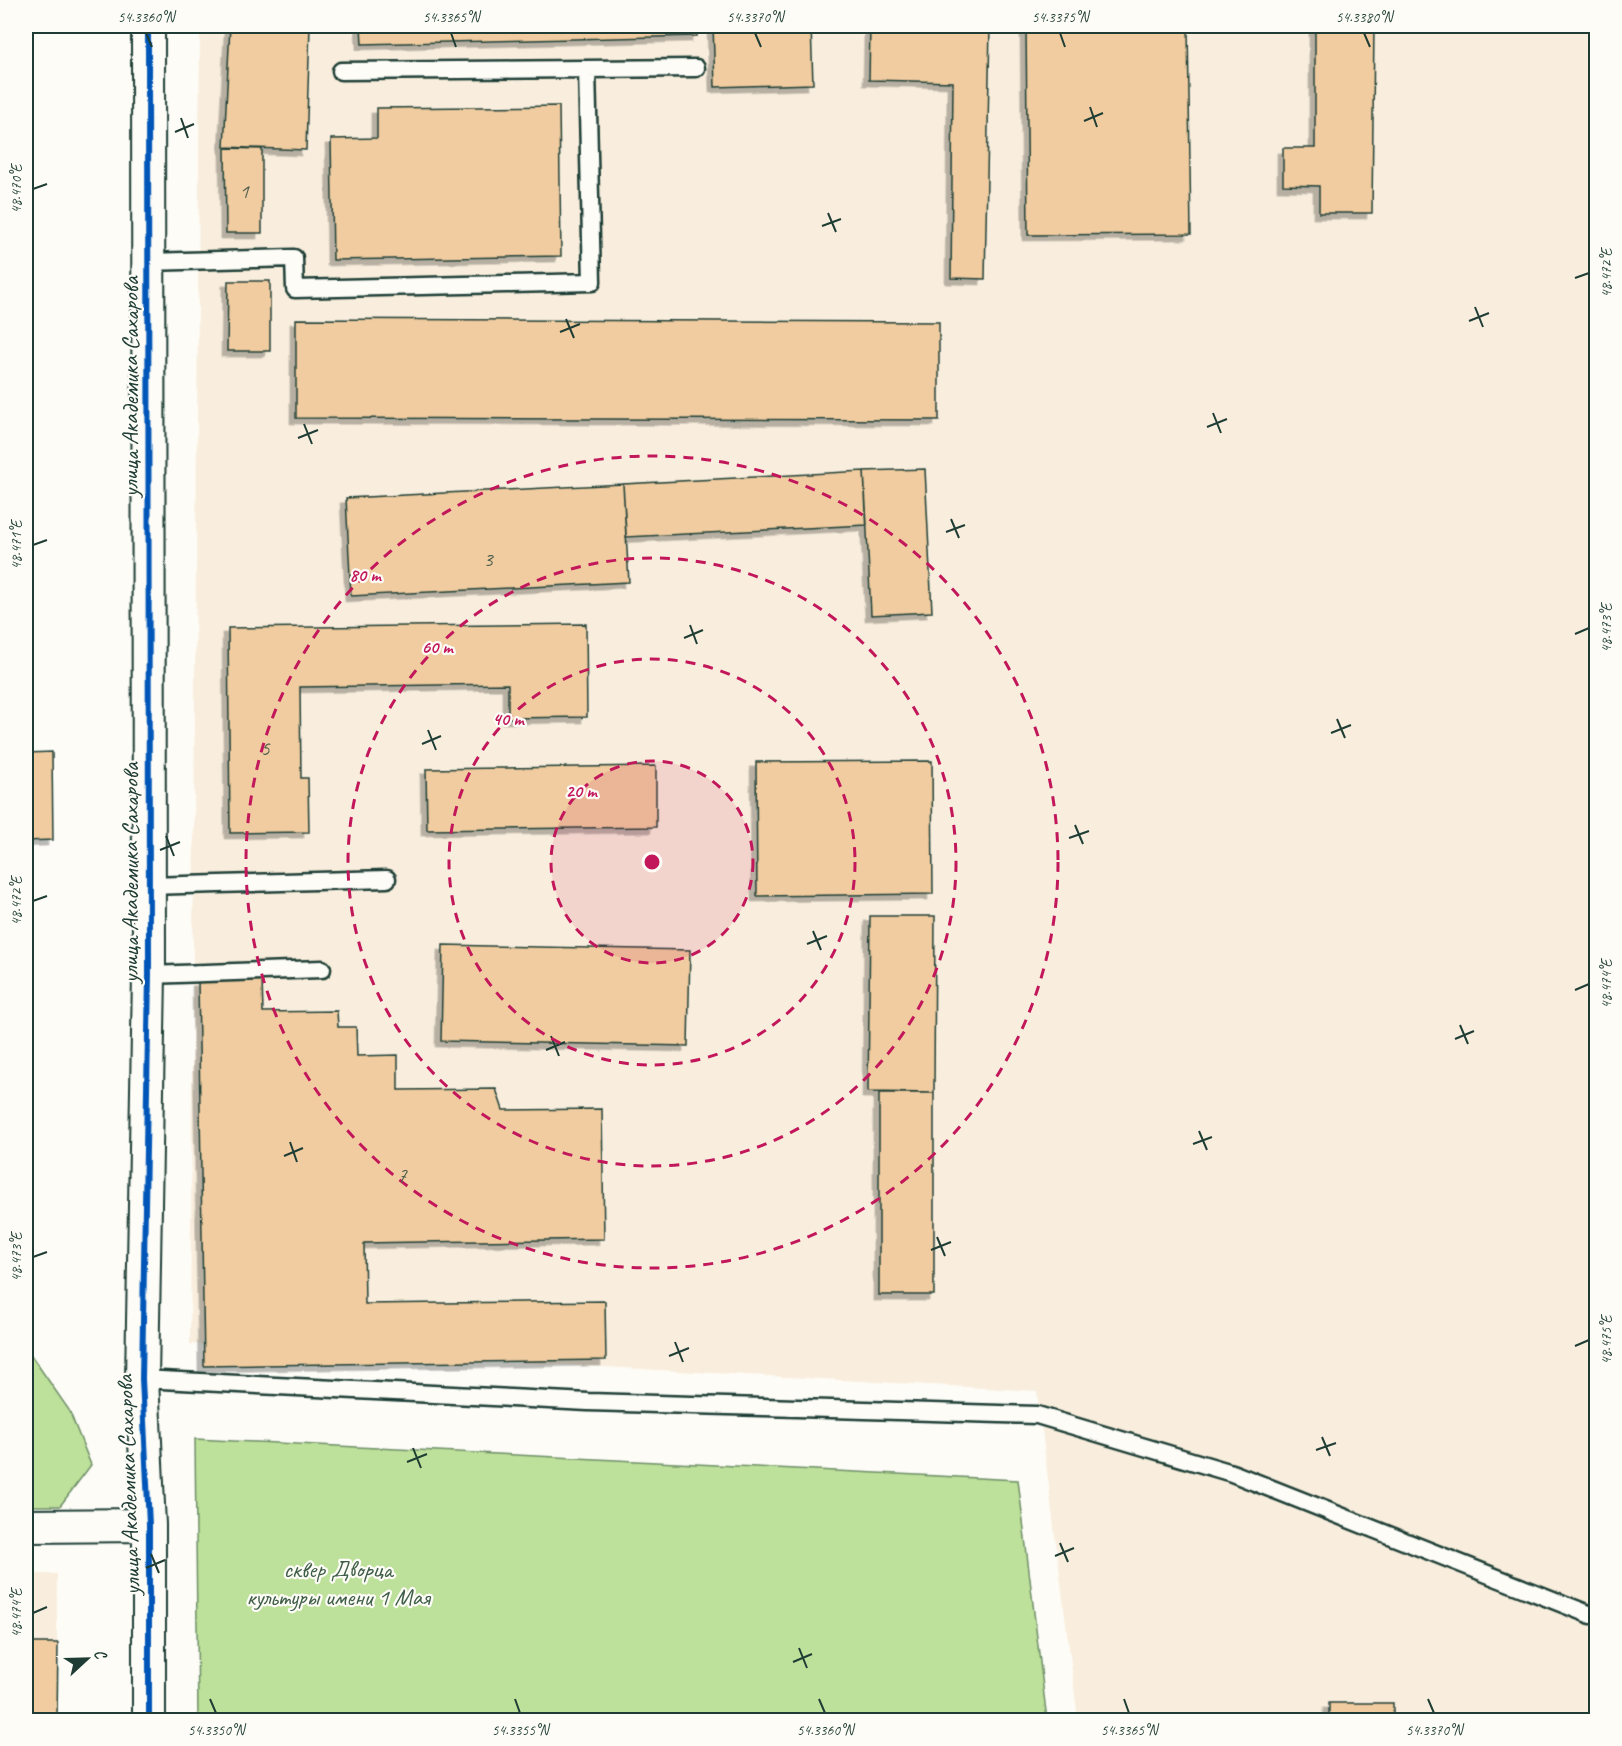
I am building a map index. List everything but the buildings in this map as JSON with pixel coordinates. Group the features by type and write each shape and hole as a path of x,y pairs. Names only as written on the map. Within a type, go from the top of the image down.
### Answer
{"street":[{"name":"улица Академика Сахарова","path":"148,26 149,975 142,1379 149,1525 149,1720"},
{"path":"26,1526 149,1525"}],"lane":[{"path":"341,71 696,68"},
{"path":"148,262 294,258 295,288 592,282 587,69"},
{"path":"148,886 387,879"},
{"path":"149,975 321,969"},
{"path":"142,1379 588,1402 1037,1415 1232,1473 1591,1615 1596,1614"}],"shaded area":[{"path":"200,26 1596,26 1596,1720 1078,1720 1037,1391 190,1344"},
{"path":"26,1574 57,1574 57,1720 26,1720"}],"green space":[{"path":"26,975 31,996 26,1033"},
{"path":"26,1348 69,1410 91,1465 60,1506 26,1506"},
{"name":"сквер Дворца культуры имени 1 Мая","path":"195,1439 1018,1480 1047,1720 198,1720"}],"cycle path":[{"path":"148,26 149,975 142,1379 149,1525 149,1720"}]}
